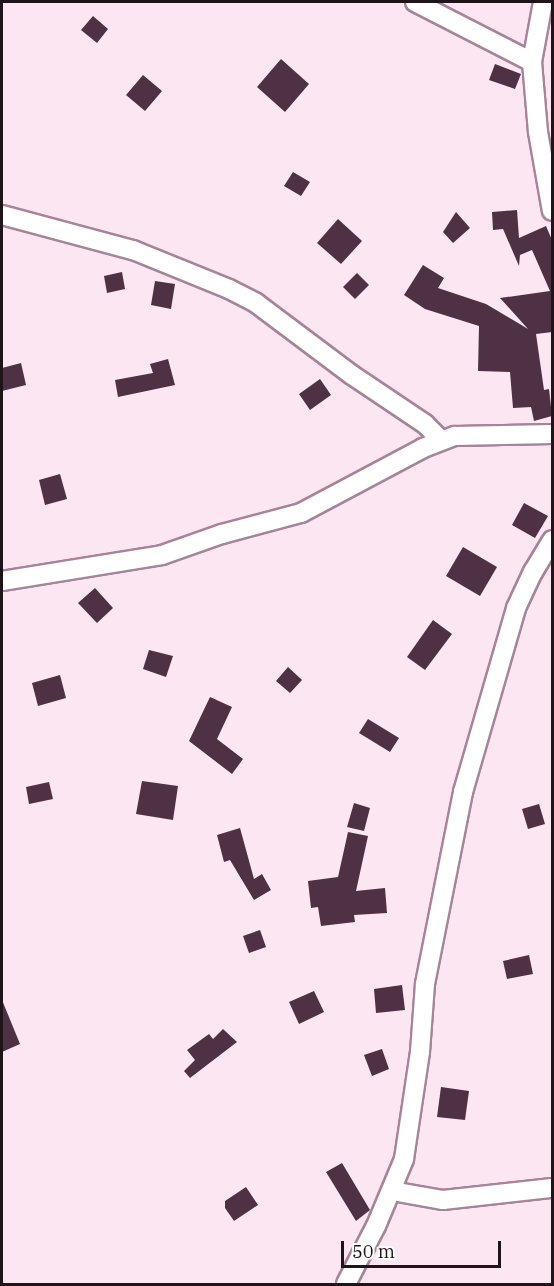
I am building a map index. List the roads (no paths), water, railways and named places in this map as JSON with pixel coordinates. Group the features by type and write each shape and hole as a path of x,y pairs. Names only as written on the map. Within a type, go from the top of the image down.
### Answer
{"street":[{"path":"415,2 532,62"},
{"path":"543,2 532,62 537,132 552,211"},
{"path":"2,215 133,250 229,289 256,303 352,375 425,424 441,440"},
{"path":"2,580 162,555 222,534 301,513 441,440 472,434 552,434"},
{"path":"346,1284 392,1191 404,1159 420,1052 425,984 463,792 516,608 532,572 552,540"},
{"path":"392,1191 442,1200 552,1188"}]}
